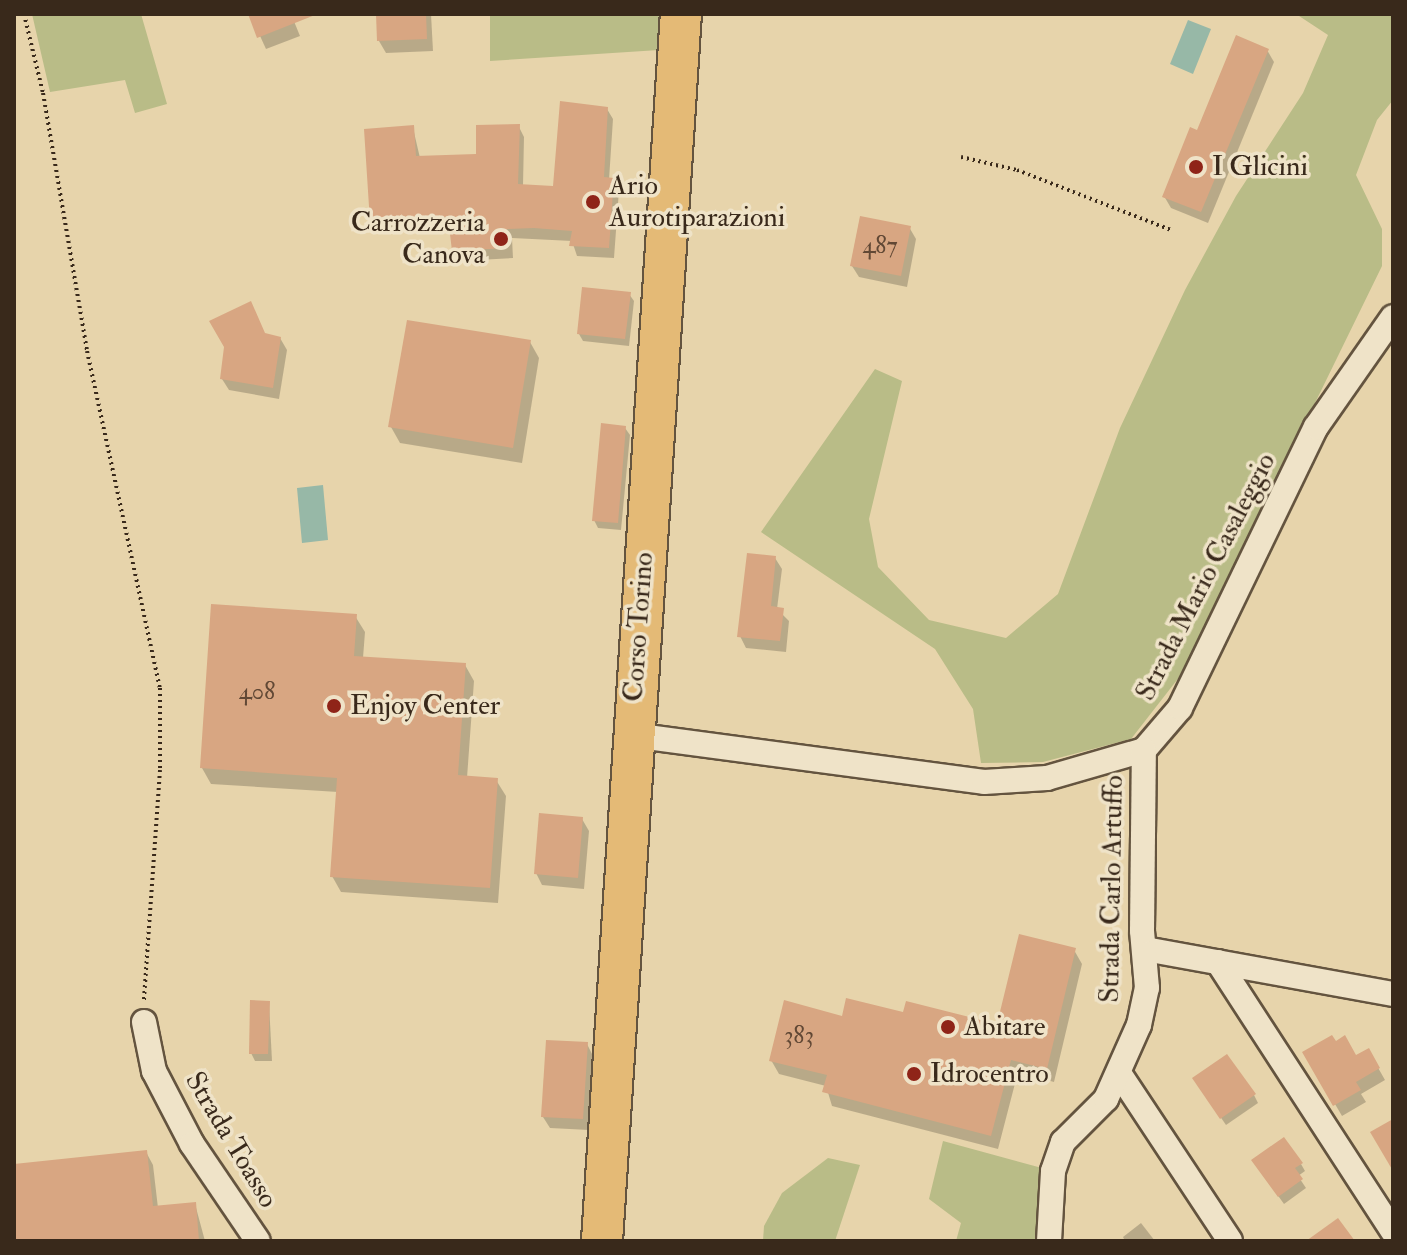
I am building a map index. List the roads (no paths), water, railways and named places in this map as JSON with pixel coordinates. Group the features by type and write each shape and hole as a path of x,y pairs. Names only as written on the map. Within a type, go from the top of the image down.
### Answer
{"main road":[{"name":"Corso Torino","path":"602,1241 632,735 681,14"}],"street":[{"name":"Strada Mario Casaleggio","path":"1144,750 1180,708 1316,427 1393,317"},
{"path":"632,735 984,782 1047,778 1144,750"},
{"name":"Strada Carlo Artuffo","path":"1049,1241 1053,1171 1063,1142 1106,1099 1119,1073 1147,988 1144,750"},
{"path":"1145,949 1393,994"},
{"path":"1218,962 1393,1231"},
{"name":"Strada Toasso","path":"144,1022 154,1071 192,1144 258,1241"},
{"path":"1119,1073 1230,1241"}],"place":[{"name":"I Glicini","path":"1196,167"},
{"name":"Ario Aurotiparazioni","path":"593,202"},
{"name":"Carrozzeria Canova","path":"501,239"},
{"name":"Enjoy Center","path":"334,706"},
{"name":"Abitare","path":"948,1027"},
{"name":"Idrocentro","path":"914,1074"}]}
